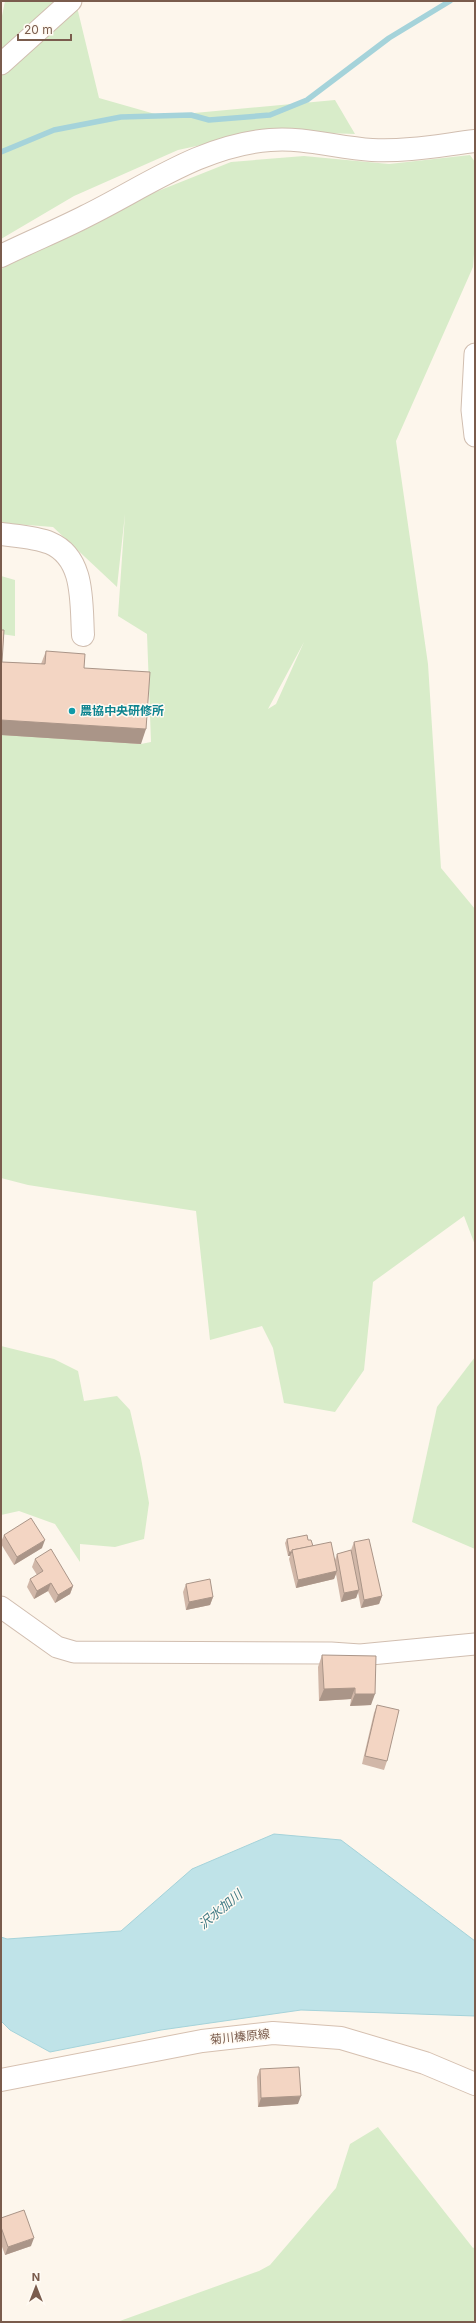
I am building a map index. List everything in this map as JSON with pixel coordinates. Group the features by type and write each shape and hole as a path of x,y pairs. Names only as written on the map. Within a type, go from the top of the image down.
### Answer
{"street":[{"path":"1,64 71,1"},
{"path":"1,256 86,216 133,189 218,150 270,140 308,141 372,150 404,149 475,141"},
{"path":"475,354 473,410 475,436"},
{"path":"1,534 49,542 68,554 78,575 83,635"},
{"path":"1,1607 57,1647 74,1652 318,1653 360,1655 475,1644"},
{"name":"菊川榛原線","path":"1,2080 202,2040 273,2033 341,2038 425,2063 475,2084"}],"green space":[{"path":"5,1 70,1 77,7 99,98 162,116 335,100 355,134 267,131 178,150 74,196 1,239 1,21"},
{"path":"470,155 475,162 475,241 473,267 396,441 428,664 441,868 475,909 475,1245 464,1216 373,1282 364,1370 335,1412 284,1403 273,1348 262,1326 210,1340 196,1211 28,1185 1,1178 1,730 141,744 151,742 147,634 118,616 125,514 117,587 53,527 1,523 1,269 59,237 138,199 231,162 304,156 389,164","holes":["304,642 276,704 268,709"]},
{"path":"1,576 15,580 15,636 1,634"},
{"path":"1,1346 54,1359 78,1371 84,1401 117,1396 130,1410 149,1503 144,1539 115,1547 80,1544 80,1562 55,1524 19,1511 1,1515"},
{"path":"475,1357 475,1549 412,1522 437,1407"},
{"path":"378,2127 473,2248 475,2247 475,2322 117,2322 259,2271 270,2265 336,2188 350,2144"}],"water":[{"name":"沢水加川","path":"274,1834 341,1840 475,1941 475,2016 301,2010 161,2030 50,2052 10,2030 1,2021 1,1937 7,1939 121,1931 192,1869"}],"building":[{"name":"農協中央研修所","path":"1,630 4,630 2,662 45,664 46,651 85,654 84,668 150,672 146,729 1,720"},
{"path":"31,1518 45,1540 17,1557 4,1535"},
{"path":"307,1535 308,1540 311,1540 313,1546 292,1550 292,1552 289,1552 287,1539"},
{"path":"369,1539 382,1596 364,1600 354,1542"},
{"path":"331,1542 337,1571 298,1580 292,1550"},
{"path":"51,1549 73,1586 58,1595 51,1583 37,1591 30,1579 43,1571 35,1559"},
{"path":"351,1550 359,1590 344,1593 337,1554"},
{"path":"210,1579 213,1597 189,1602 186,1584"},
{"path":"322,1655 376,1656 375,1694 355,1694 355,1688 324,1689"},
{"path":"377,1705 399,1710 387,1761 365,1756"},
{"path":"299,2067 301,2096 261,2098 260,2069"},
{"path":"24,2210 34,2238 8,2247 1,2227 1,2218"}],"waterway":[{"path":"1,152 54,130 121,117 191,115 209,120 270,115 307,100 389,38 450,1"}],"place":[{"name":"農協中央研修所","path":"72,711"}]}
